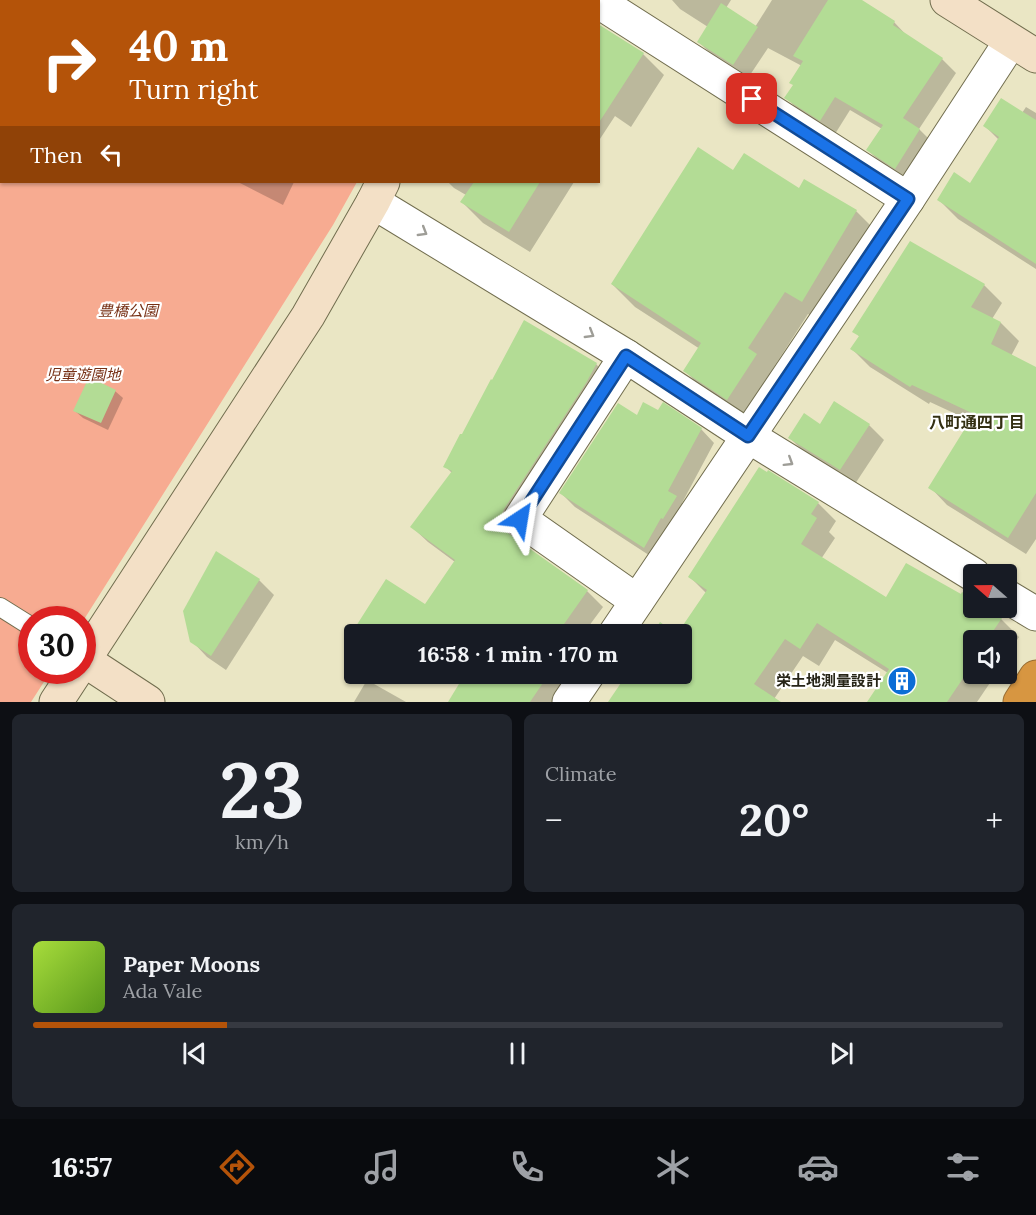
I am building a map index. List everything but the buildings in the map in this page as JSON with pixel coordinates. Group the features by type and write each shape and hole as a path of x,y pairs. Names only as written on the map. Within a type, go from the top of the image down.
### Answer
{"highway":[{"path":"1020,702 1036,677"}],"street":[{"path":"622,624 908,199 1024,49 947,0"},
{"path":"600,3 908,199"},
{"path":"96,642 308,316 378,192 748,436 963,568"},
{"path":"626,356 520,519 637,601"},
{"path":"1017,603 1036,614"},
{"path":"96,671 148,702"},
{"path":"56,702 68,684"},
{"path":"569,702 581,684"}],"lane":[{"path":"0,607 18,618"}],"green space":[{"name":"豊橋公園","path":"0,183 356,183 333,225 92,606 18,606 18,684 43,684 31,702 0,702"}],"place":[{"name":"栄土地測量設計","path":"902,681"}],"district":[{"name":"八町通四丁目","path":"977,422"}],"route":[{"path":"520,519 626,356 748,436 908,199 752,99"}],"park label":[{"name":"児童遊園地","path":"83,375"}]}
